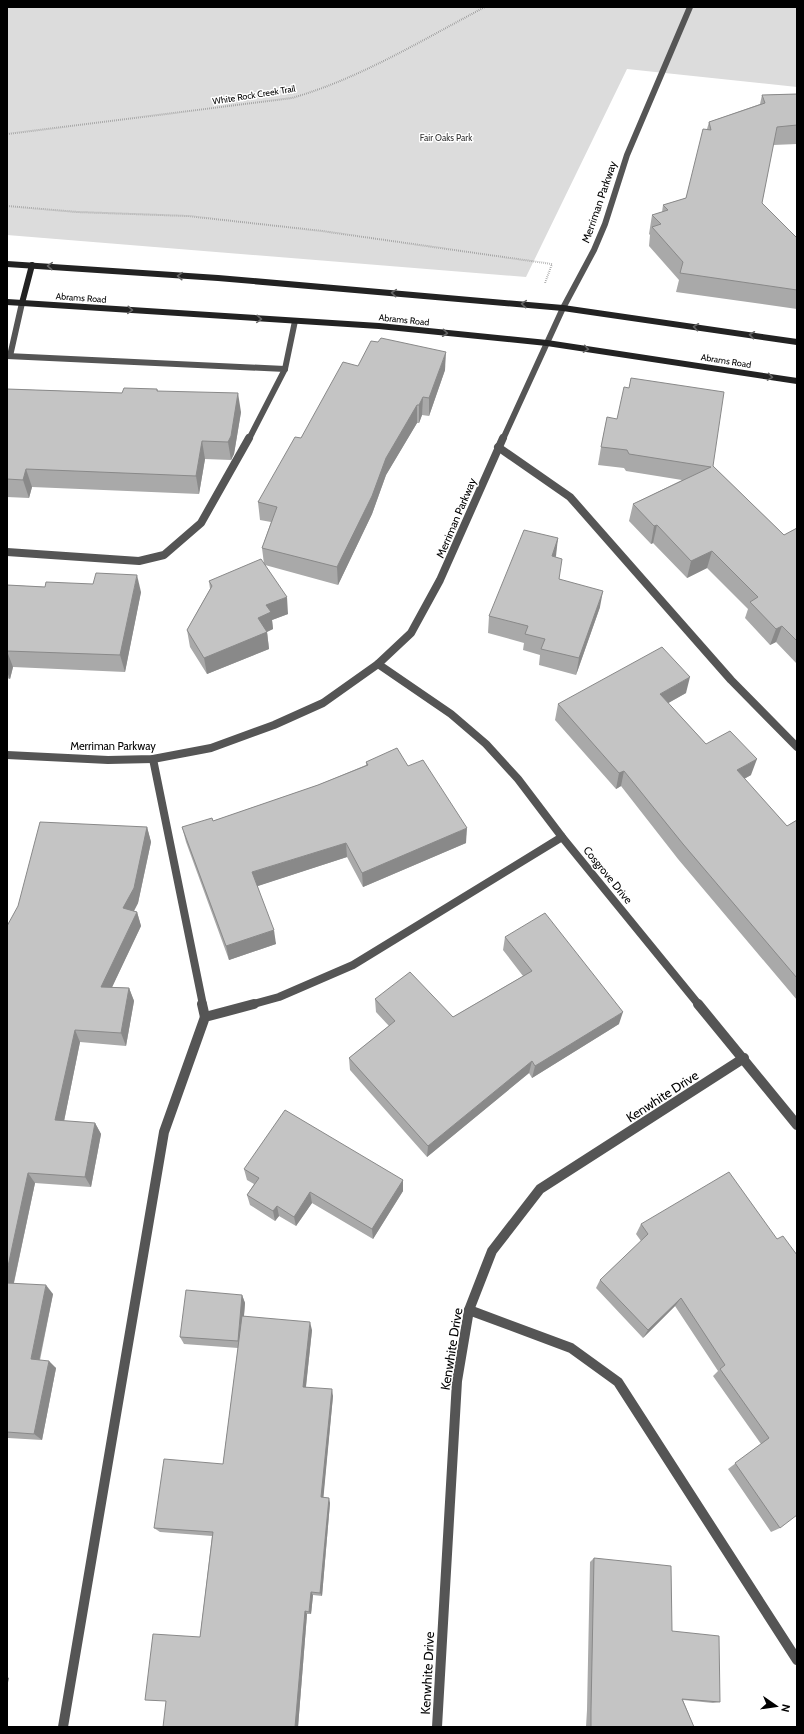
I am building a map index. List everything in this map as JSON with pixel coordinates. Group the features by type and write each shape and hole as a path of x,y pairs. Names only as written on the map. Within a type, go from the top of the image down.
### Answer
{"main road":[{"path":"7,264 218,278 563,308 797,342"},
{"path":"22,303 32,265"},
{"name":"Abrams Road","path":"7,302 379,326 547,343 797,381"}],"street":[{"name":"Merriman Parkway","path":"7,755 108,760 153,759 212,748 274,726 324,703 378,664 411,633 440,580 532,372 600,237 627,155 690,7"},
{"path":"22,303 9,356 285,369"},
{"path":"7,552 139,561 164,555 201,523 264,412 285,369 295,321"},
{"path":"498,447 570,497 731,680 797,747"},
{"name":"Cosgrove Drive","path":"378,664 451,714 486,744 518,779 562,837 744,1058 797,1125"},
{"path":"63,1727 164,1132 205,1016 153,759"},
{"path":"205,1016 279,997 353,965 562,837"},
{"name":"Kenwhite Drive","path":"437,1727 457,1382 469,1310 492,1250 540,1189 744,1058"},
{"path":"469,1310 571,1348 618,1382 797,1660"}],"path":[{"name":"White Rock Creek Trail","path":"7,134 292,98 352,77 485,7"},
{"path":"7,206 77,212 188,216 322,231 552,264 544,283"}],"green space":[{"name":"Fair Oaks Park","path":"7,7 797,7 797,87 627,69 526,277 7,235"}],"building":[{"path":"797,94 797,125 777,127 762,203 797,238 797,290 680,273 683,262 652,227 661,224 652,215 668,210 663,205 686,198 703,129 711,130 709,122 765,103 762,95"},
{"path":"381,338 446,352 429,398 423,397 419,405 417,405 386,458 372,496 337,567 262,548 277,507 258,502 295,437 301,438 343,362 358,366 371,341 378,342"},
{"path":"631,378 724,392 713,466 784,535 797,528 797,641 782,626 776,629 750,602 758,597 712,551 691,561 657,525 654,526 633,504 711,467 629,454 627,450 601,447 607,417 617,419 624,387 629,388"},
{"path":"124,388 157,389 157,391 238,393 231,436 228,442 202,441 196,476 26,469 23,480 7,479 7,389 122,393"},
{"path":"524,530 558,538 552,556 562,559 559,579 603,591 579,658 541,649 545,639 525,634 528,626 489,616"},
{"path":"261,559 287,597 266,605 271,612 258,618 267,632 204,658 187,630 212,586 209,581"},
{"path":"96,573 137,575 120,655 7,651 7,585 45,587 46,582 93,584"},
{"path":"662,647 690,677 660,694 706,744 730,731 757,759 737,770 787,826 797,820 797,978 683,844 624,771 619,773 558,704"},
{"path":"397,748 408,766 423,760 467,828 362,873 346,843 252,872 274,930 226,946 182,827 212,818 213,821 318,785 368,765 366,762"},
{"path":"40,822 147,827 134,888 123,908 137,912 101,987 129,988 121,1033 75,1030 55,1120 95,1123 85,1177 28,1173 7,1271 7,926 18,906"},
{"path":"545,913 623,1012 535,1066 532,1061 428,1146 349,1058 395,1021 375,999 410,972 453,1017 532,971 505,937"},
{"path":"285,1110 403,1180 372,1229 310,1192 294,1217 277,1206 273,1211 247,1195 259,1178 244,1169"},
{"path":"729,1172 777,1239 783,1236 797,1255 797,1515 780,1528 735,1463 769,1438 720,1369 725,1365 681,1298 648,1330 600,1280 648,1234 641,1224"},
{"path":"7,1283 46,1285 31,1359 49,1361 34,1434 7,1432"},
{"path":"186,1290 242,1295 238,1341 180,1337"},
{"path":"242,1316 310,1322 303,1387 332,1389 321,1497 329,1498 320,1593 311,1592 309,1612 305,1611 295,1727 163,1727 166,1701 145,1700 153,1634 200,1637 213,1532 154,1528 164,1459 223,1464"},
{"path":"594,1558 671,1566 672,1631 719,1636 720,1702 682,1699 694,1727 591,1727"}]}
